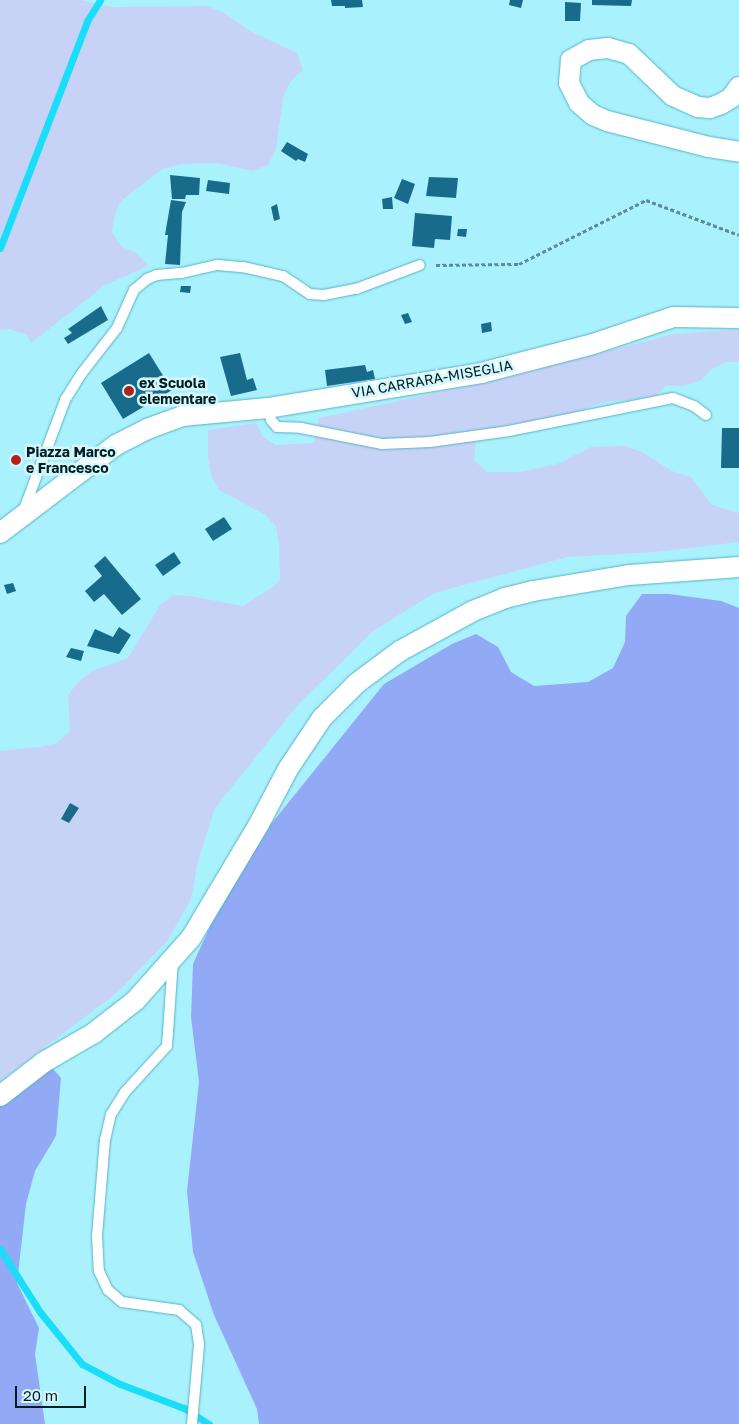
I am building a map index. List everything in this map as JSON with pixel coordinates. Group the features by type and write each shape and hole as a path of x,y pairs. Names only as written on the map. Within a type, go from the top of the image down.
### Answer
{"street":[{"path":"739,87 731,98 721,104 698,107 673,96 629,54 608,48 589,50 571,60 569,83 579,103 592,115 607,121 709,147 739,152"},
{"name":"VIA CARRARA-MISEGLIA","path":"0,533 116,445 147,429 182,416 268,408 482,373 593,344 673,316 739,318"},
{"path":"0,1096 44,1062 94,1033 135,1000 174,957 191,938 259,824 288,770 322,718 357,683 400,651 473,611 524,594 629,575 739,567"}],"lane":[{"path":"19,520 65,400 82,373 117,328 134,290 140,284 157,275 182,273 218,265 243,267 283,276 310,294 324,295 356,289 420,265"},
{"path":"268,408 271,420 277,427 328,432 382,444 430,442 509,431 673,398 694,406 706,416"},
{"path":"174,957 167,1046 126,1092 111,1114 105,1139 97,1236 98,1270 108,1290 122,1302 179,1310 196,1325 199,1345 192,1424"}],"path":[{"path":"420,265 519,264 646,200 739,235"}],"shaded area":[{"path":"0,0 80,0 112,7 207,6 222,12 250,31 297,53 303,70 290,82 283,98 276,149 268,165 252,171 217,163 181,164 163,169 149,179 121,201 114,217 112,233 122,247 137,253 148,266 105,285 31,343 27,335 10,329 0,330"},
{"path":"739,330 739,362 727,362 712,369 700,381 683,386 666,385 655,397 604,402 587,408 573,417 504,425 489,432 476,442 474,460 487,472 521,472 557,464 591,447 625,446 642,452 672,471 691,477 712,505 739,513 739,542 656,552 567,557 434,593 372,632 296,707 215,808 198,861 191,899 168,940 118,992 0,1081 0,751 40,747 57,743 70,731 68,695 79,681 92,671 128,658 160,605 173,595 190,596 243,606 273,587 280,579 279,544 276,526 264,514 219,490 211,475 208,458 208,430 256,423 263,437 276,445 314,443 319,418 496,380 674,334"},
{"path":"642,594 669,594 721,601 739,608 739,1424 259,1424 257,1409 214,1315 193,1252 187,1191 199,1082 191,1017 193,964 213,920 255,844 384,684 452,644 476,634 498,647 511,672 534,686 588,682 613,668 625,642 626,616"},
{"path":"52,1068 61,1078 56,1136 35,1171 26,1204 17,1283 39,1328 35,1354 45,1424 0,1424 0,1106"}],"building":[{"path":"331,0 362,0 363,7 345,8 345,6 332,6"},
{"path":"510,0 523,0 521,8 509,5"},
{"path":"592,0 632,0 631,6 592,5"},
{"path":"565,2 581,3 580,21 565,21"},
{"path":"287,142 308,154 305,162 298,159 296,161 281,151"},
{"path":"170,175 200,178 199,195 186,195 185,199 172,199"},
{"path":"429,177 458,178 456,198 426,196"},
{"path":"402,179 415,184 408,204 394,198"},
{"path":"208,180 230,183 229,194 206,191"},
{"path":"392,197 393,209 383,209 382,199"},
{"path":"171,200 186,202 182,212 180,265 165,264 168,235 165,235"},
{"path":"277,204 280,219 274,221 271,207"},
{"path":"415,213 452,216 450,240 435,239 434,248 412,246"},
{"path":"458,229 467,229 466,237 457,236"},
{"path":"181,286 191,286 190,293 180,292"},
{"path":"101,306 108,320 68,344 64,338 72,333 68,329"},
{"path":"408,313 412,322 405,324 401,315"},
{"path":"491,322 492,331 482,333 481,324"},
{"name":"ex Scuola elementare","path":"149,353 172,390 123,419 101,383"},
{"path":"240,353 247,380 253,378 257,390 231,396 220,357"},
{"path":"365,365 367,372 373,370 375,379 327,386 325,370"},
{"path":"722,428 739,428 739,468 721,468"},
{"path":"224,517 232,529 213,541 205,529"},
{"path":"174,552 181,563 163,576 155,565"},
{"path":"105,556 141,599 122,615 104,594 94,602 85,591 102,576 94,566"},
{"path":"13,583 16,591 7,594 4,585"},
{"path":"119,627 131,635 119,654 87,646 95,629 113,637"},
{"path":"71,648 84,651 81,661 66,657"},
{"path":"70,803 79,808 69,823 61,819"}],"waterway":[{"path":"0,248 87,21 100,0"},
{"path":"0,1249 40,1312 82,1364 120,1384 184,1408 209,1424"}],"place":[{"name":"ex Scuola elementare","path":"129,391"},
{"name":"Piazza Marco e Francesco","path":"16,460"}]}
